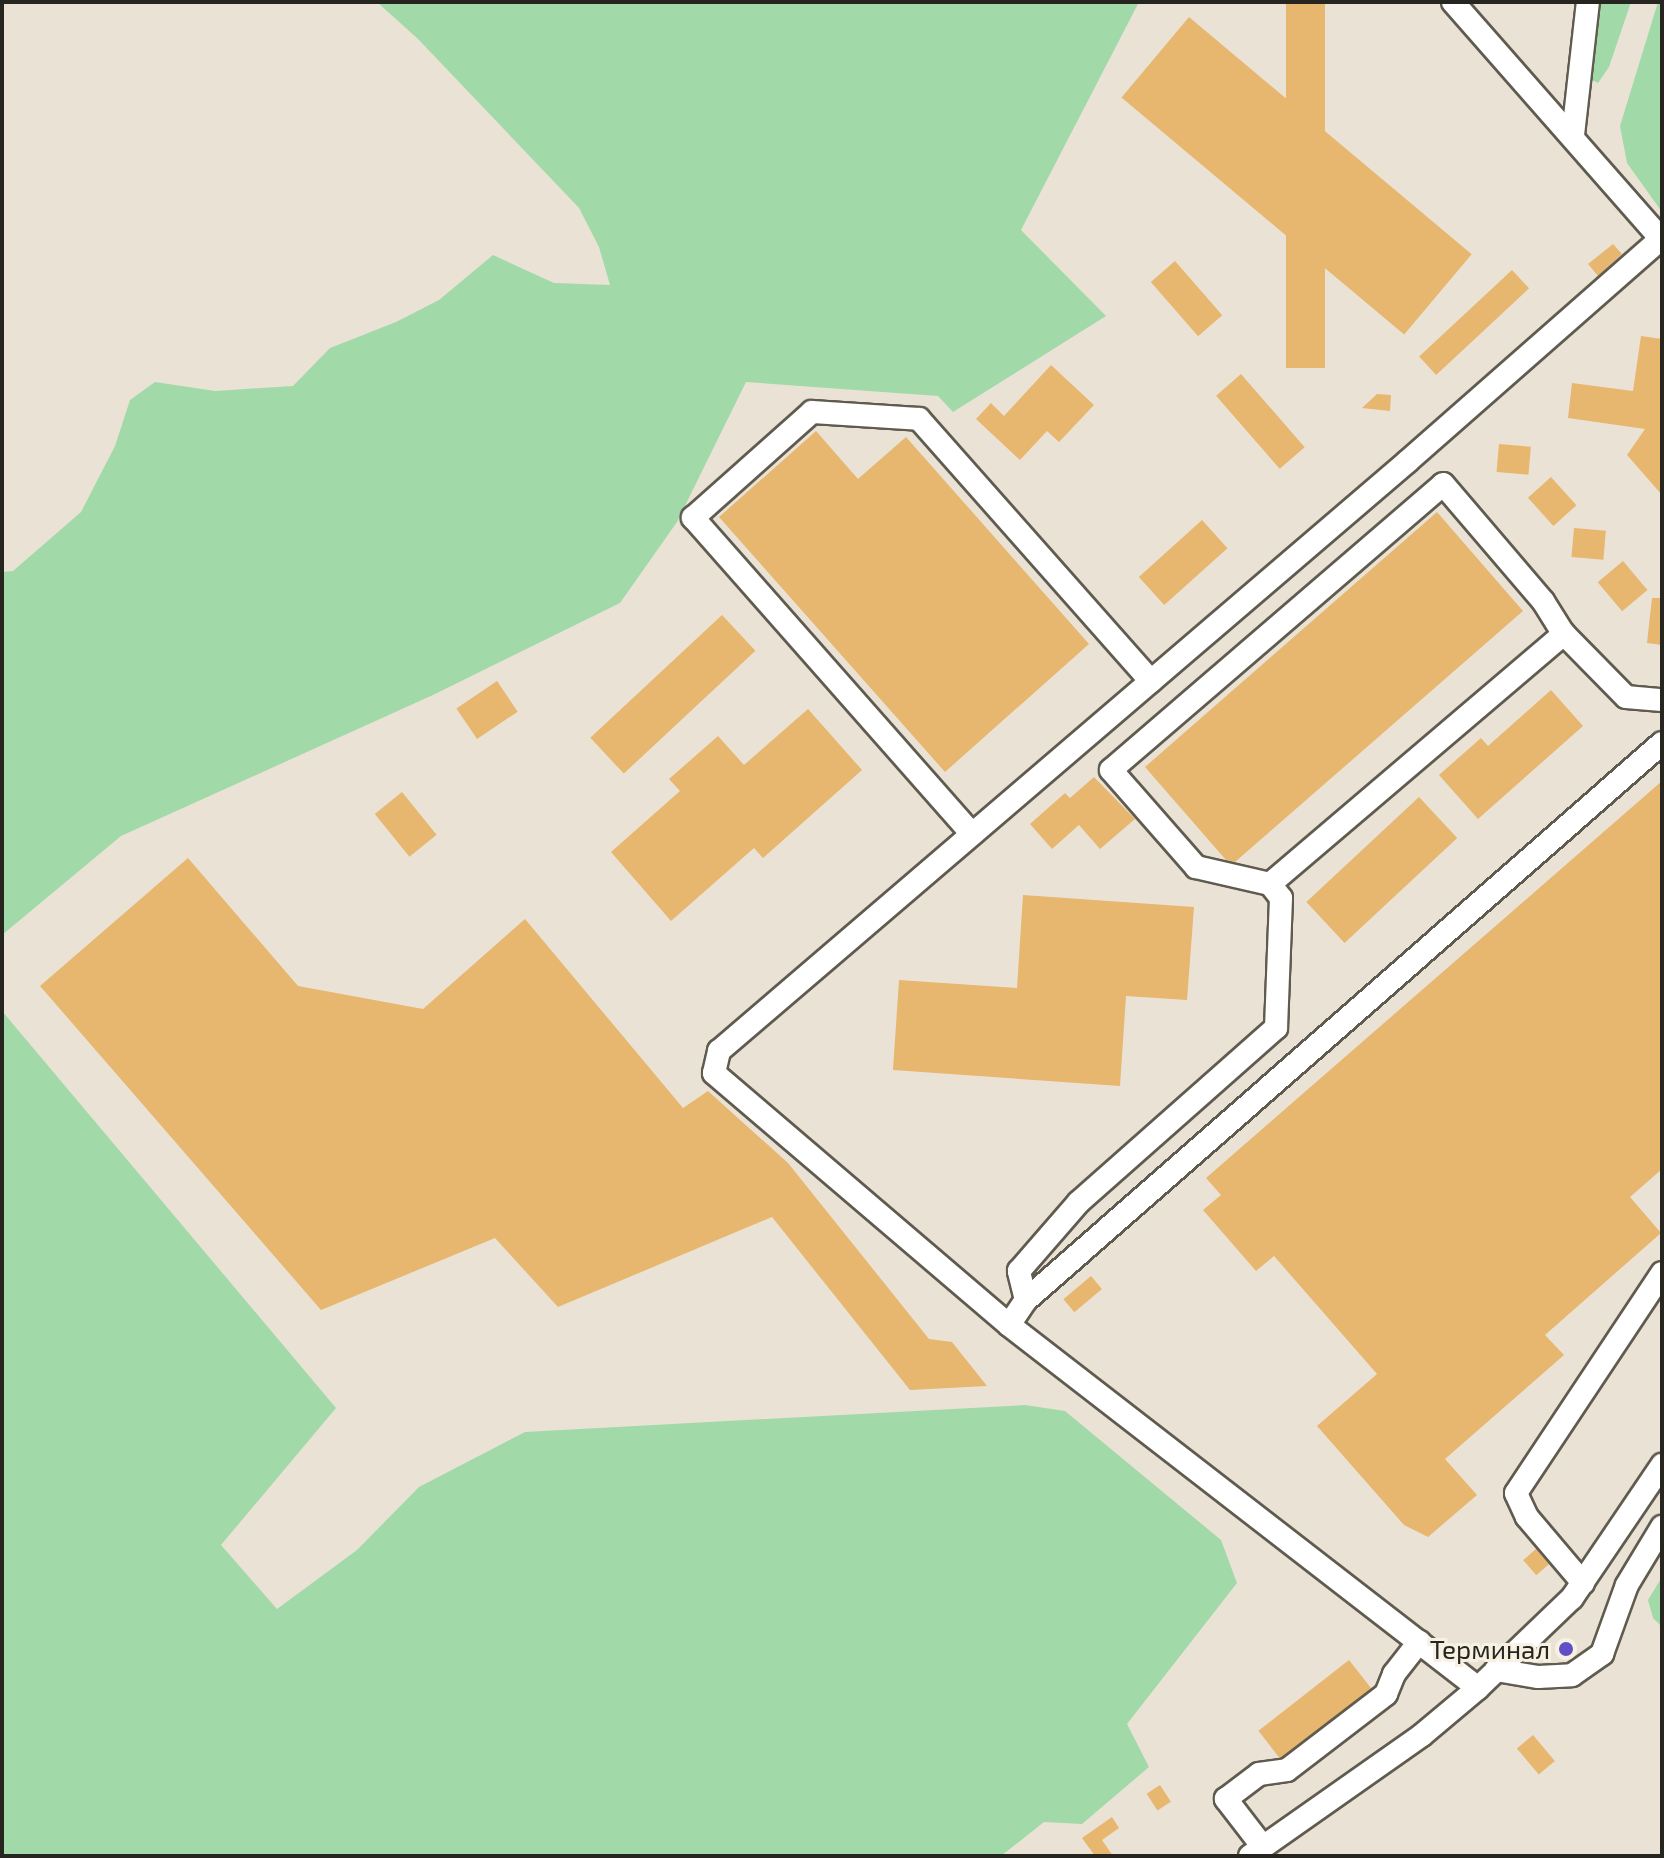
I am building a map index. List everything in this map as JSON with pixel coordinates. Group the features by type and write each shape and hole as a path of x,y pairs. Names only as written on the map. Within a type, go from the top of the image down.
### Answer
{"street":[{"path":"1453,2 1662,239 719,1051 714,1073 1009,1325 1478,1688"},
{"path":"1573,135 1588,2"},
{"path":"972,834 693,518 812,412 919,419 1151,681"},
{"path":"1026,1300 1019,1271 1079,1202 1276,1028 1281,898 1270,884 1196,867 1111,770 1443,484 1543,601 1564,634 1626,697 1662,700"},
{"path":"1270,884 1564,634"},
{"path":"1009,1325 1026,1300 1662,743"},
{"path":"1583,1583 1527,1517 1516,1493 1662,1273"},
{"path":"1419,1642 1394,1674 1386,1694 1287,1770 1259,1774 1226,1799 1256,1851 1422,1735 1478,1688 1583,1583 1662,1465"},
{"path":"1496,1670 1538,1677 1572,1675 1602,1654 1627,1585 1662,1527"}],"green space":[{"path":"377,2 1139,2 1021,230 1106,316 953,412 938,396 746,382 677,522 620,603 433,695 121,836 2,935 2,572 13,571 81,512 115,446 130,400 155,382 215,391 293,386 330,348 396,322 439,300 493,255 554,283 610,285 599,247 579,208 418,39"},
{"path":"1601,2 1631,2 1609,67 1598,83 1592,80"},
{"path":"1658,2 1662,2 1662,212 1627,163 1620,126"},
{"path":"2,1011 336,1408 221,1545 277,1609 357,1550 419,1487 525,1432 1025,1405 1065,1411 1221,1540 1237,1583 1127,1724 1149,1767 1082,1824 1044,1822 1001,1856 2,1856"},
{"path":"1662,1577 1662,1627 1653,1618 1648,1600"}],"building":[{"path":"1286,2 1325,2 1325,368 1286,368"},
{"path":"1189,17 1472,254 1404,335 1122,97"},
{"path":"1613,244 1622,254 1598,276 1588,264"},
{"path":"1175,261 1222,315 1198,336 1151,282"},
{"path":"1512,270 1529,288 1436,375 1419,357"},
{"path":"1641,336 1662,339 1662,495 1627,455 1645,429 1568,418 1572,383 1633,391"},
{"path":"1051,365 1094,405 1059,442 1047,431 1020,460 976,419 991,403 1004,416"},
{"path":"1241,374 1305,447 1280,469 1216,396"},
{"path":"1377,394 1391,395 1390,411 1362,408"},
{"path":"816,431 858,479 906,437 1089,644 945,772 719,517"},
{"path":"1499,444 1531,447 1528,475 1497,472"},
{"path":"1551,477 1576,505 1553,526 1528,498"},
{"path":"1437,512 1523,611 1235,862 1226,860 1145,767"},
{"path":"1202,520 1227,548 1164,605 1139,577"},
{"path":"1574,528 1606,531 1603,560 1571,557"},
{"path":"1623,561 1647,590 1622,611 1598,582"},
{"path":"1652,598 1662,598 1662,645 1647,643"},
{"path":"722,615 755,651 624,774 590,738"},
{"path":"497,681 518,712 477,739 456,708"},
{"path":"1551,690 1583,726 1478,819 1439,775 1481,738 1488,746"},
{"path":"808,709 862,770 763,858 754,848 671,921 611,852 680,791 669,779 718,736 744,765"},
{"path":"1094,777 1135,819 1100,849 1079,825 1052,849 1030,824 1065,793 1070,798"},
{"path":"1662,781 1662,1169 1630,1197 1661,1233 1545,1335 1564,1355 1445,1459 1477,1495 1428,1537 1404,1525 1317,1426 1377,1374 1274,1256 1256,1271 1203,1210 1221,1195 1206,1178"},
{"path":"402,792 437,835 409,857 375,814"},
{"path":"1419,797 1457,838 1345,943 1306,902"},
{"path":"188,858 298,986 423,1009 525,919 683,1108 708,1091 788,1163 929,1339 952,1342 987,1386 910,1390 772,1217 558,1307 495,1238 321,1310 40,986"},
{"path":"1023,895 1194,907 1187,1000 1126,996 1120,1086 893,1070 899,980 1017,988"},
{"path":"1091,1276 1102,1289 1074,1312 1063,1299"},
{"path":"1536,1549 1549,1564 1536,1575 1523,1560"},
{"path":"1349,1660 1371,1688 1281,1759 1258,1731"},
{"path":"1533,1735 1555,1761 1539,1775 1517,1748"},
{"path":"1160,1785 1171,1802 1157,1810 1147,1794"},
{"path":"1112,1817 1119,1828 1102,1840 1113,1856 1095,1856 1082,1838"}],"place":[{"name":"Терминал","path":"1566,1649"}]}
